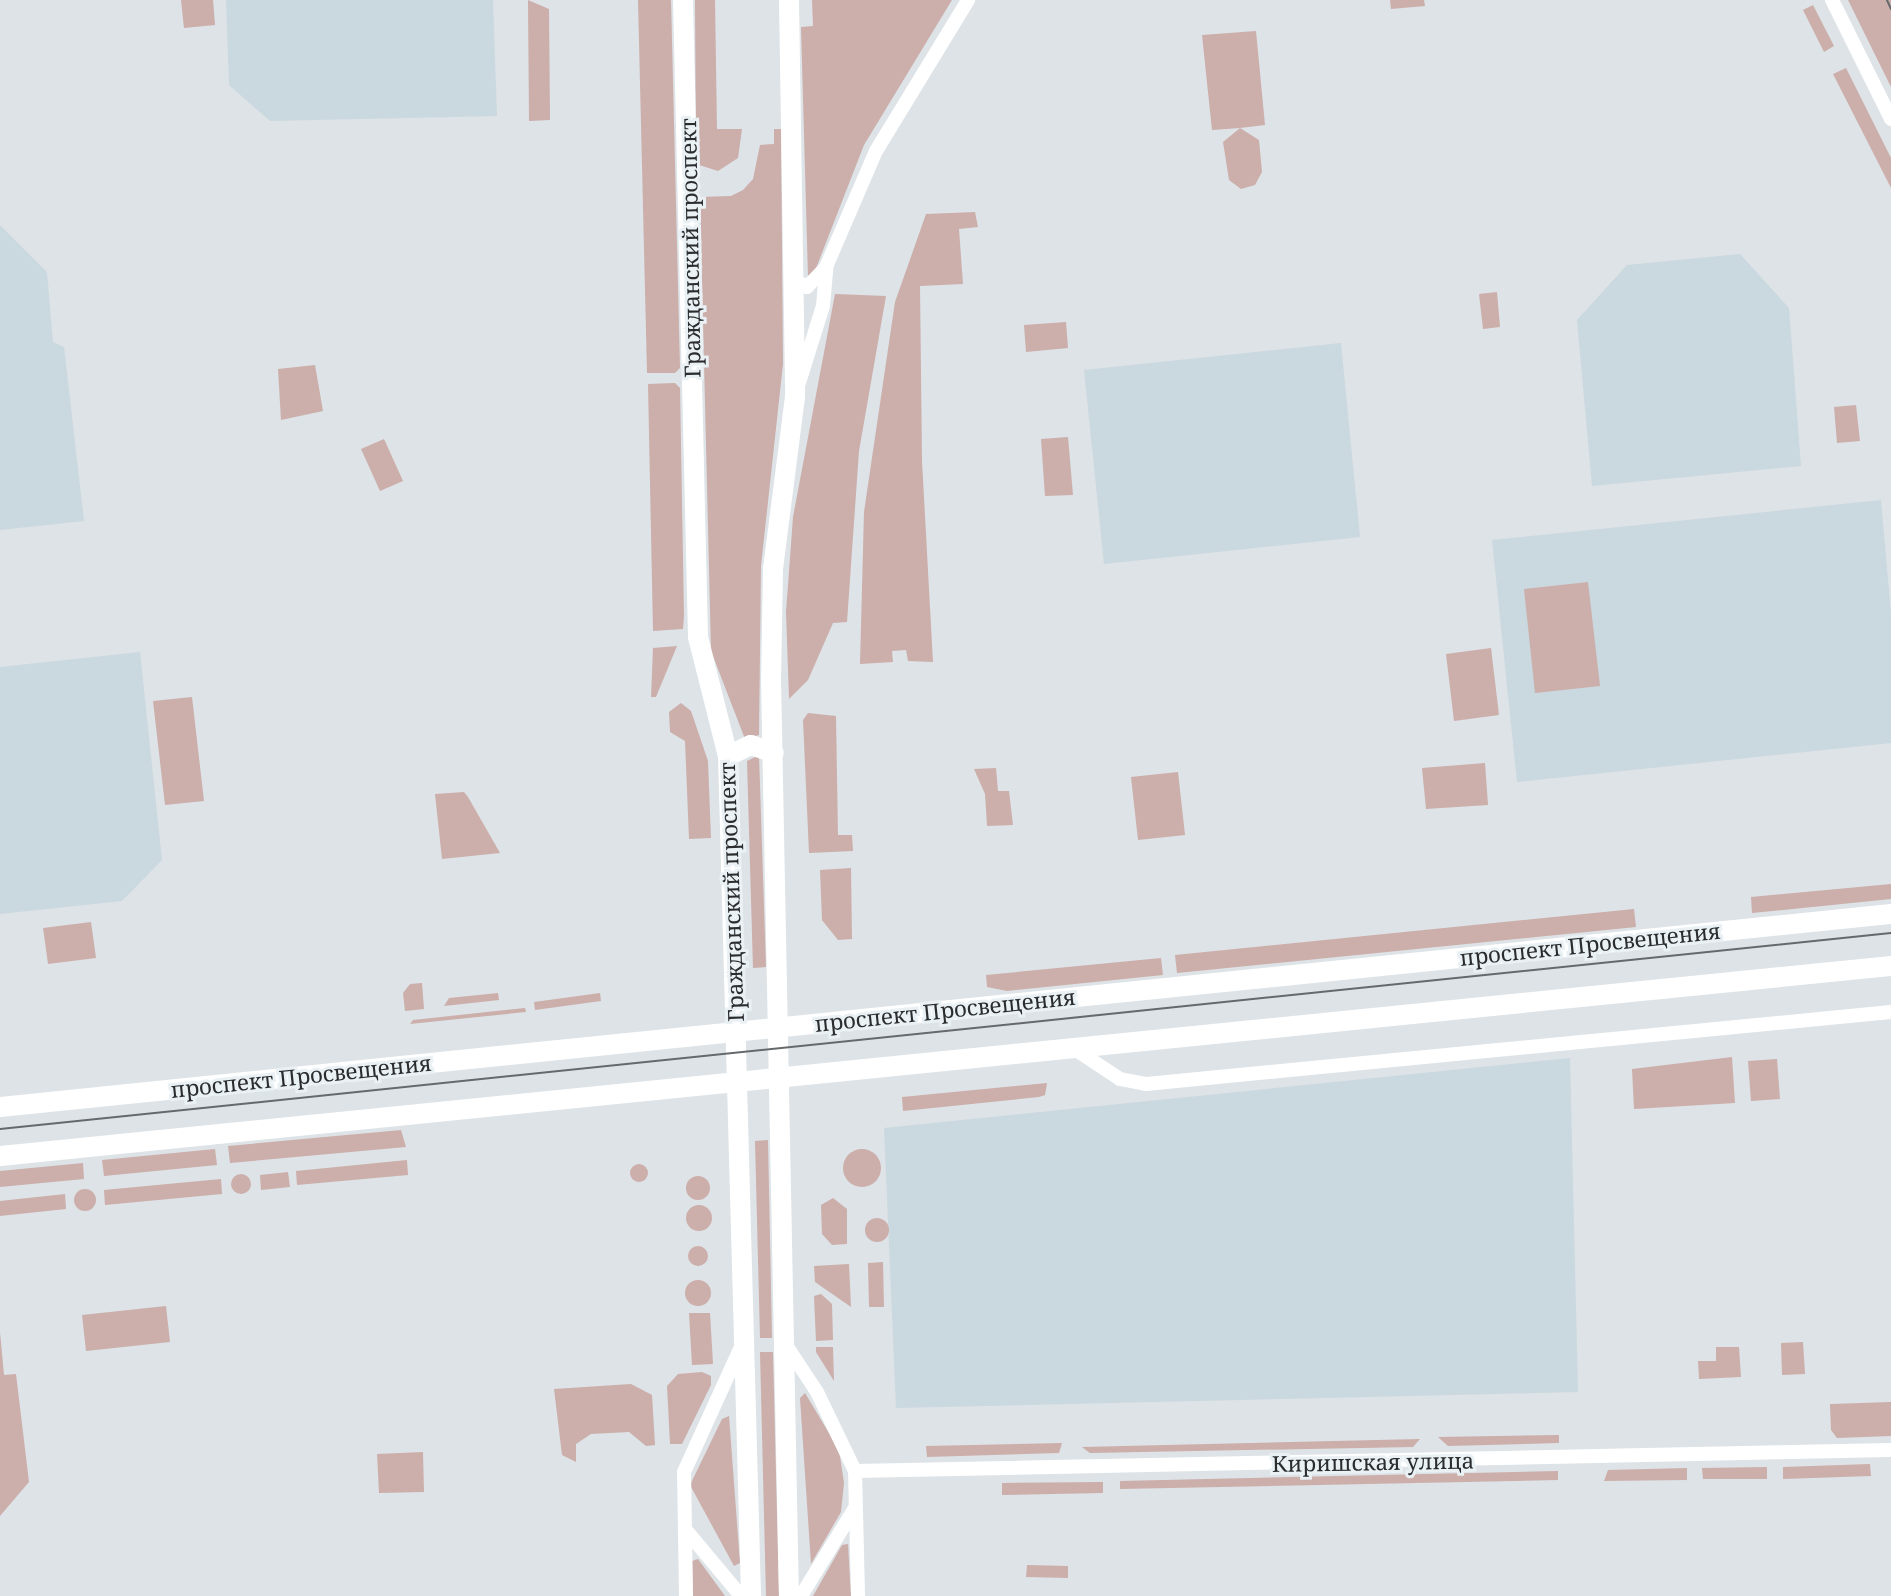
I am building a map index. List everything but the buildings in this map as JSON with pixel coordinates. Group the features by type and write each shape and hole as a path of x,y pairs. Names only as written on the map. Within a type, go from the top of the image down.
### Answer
{"main road":[{"name":"Гражданский проспект","path":"683,0 698,637 728,756 741,1348 751,1596"},
{"name":"Гражданский проспект","path":"789,0 795,397 773,568 789,1596"},
{"path":"728,756 751,745 774,753"},
{"name":"проспект Просвещения","path":"0,1107 1891,914"},
{"path":"0,1156 1891,966"}],"street":[{"path":"795,397 823,306 826,267 876,151 968,0"},
{"path":"1832,0 1891,119"},
{"path":"794,280 807,287 826,267"},
{"path":"1073,1047 1120,1079 1146,1084 1891,1012"},
{"path":"786,1345 817,1392 855,1471 858,1596"},
{"path":"686,1596 684,1472 741,1348"},
{"name":"Киришская улица","path":"855,1471 1891,1450"},
{"path":"801,1596 855,1508"},
{"path":"685,1529 741,1596"}],"shaded area":[{"path":"181,0 213,0 215,25 184,28"},
{"path":"226,0 493,0 497,116 270,121 229,85"},
{"path":"528,0 549,9 550,120 529,121"},
{"path":"638,0 671,0 680,368 675,373 647,373"},
{"path":"695,0 715,0 717,129 742,129 738,158 718,171 696,164"},
{"path":"812,0 952,0 864,145 813,276 808,277 801,27 813,26"},
{"path":"1390,0 1424,0 1425,6 1391,9"},
{"path":"1848,0 1891,0 1891,87"},
{"path":"1813,5 1834,46 1824,52 1803,10"},
{"path":"1256,31 1265,125 1212,130 1202,35"},
{"path":"1846,68 1891,158 1891,188 1833,74"},
{"path":"1240,128 1259,140 1262,172 1255,185 1241,189 1229,180 1223,142"},
{"path":"774,129 781,129 783,364 761,566 759,735 745,739 711,651 700,197 731,196 743,190 753,179 760,145 774,144"},
{"path":"975,212 978,227 959,229 963,284 920,286 922,461 933,662 908,661 906,650 892,651 893,662 860,664 864,512 895,302 926,214"},
{"path":"0,225 47,272 53,342 64,347 84,521 0,530"},
{"path":"1740,254 1789,308 1801,466 1592,486 1577,320 1627,265"},
{"path":"1497,292 1500,327 1483,329 1479,294"},
{"path":"835,294 886,296 859,451 847,622 833,623 808,680 789,699 786,612 793,517"},
{"path":"1066,322 1068,348 1026,352 1024,325"},
{"path":"1341,343 1360,537 1104,564 1084,370"},
{"path":"315,365 323,411 281,420 278,369"},
{"path":"675,383 680,388 683,629 653,631 648,384"},
{"path":"1856,405 1860,441 1837,443 1834,407"},
{"path":"1068,437 1073,495 1045,496 1041,439"},
{"path":"384,439 403,481 380,491 361,449"},
{"path":"1881,500 1891,614 1891,743 1517,782 1492,540"},
{"path":"1588,582 1600,686 1535,693 1524,589"},
{"path":"677,646 656,697 651,697 653,648"},
{"path":"1491,648 1499,715 1454,721 1446,654"},
{"path":"140,652 162,860 122,901 0,914 0,667"},
{"path":"192,697 204,801 165,805 153,701"},
{"path":"681,703 691,711 708,761 711,838 689,839 685,741 670,732 669,712"},
{"path":"808,713 836,716 838,835 852,835 853,851 809,853 803,720"},
{"path":"759,755 766,967 753,968 747,761"},
{"path":"1485,763 1488,805 1426,809 1422,768"},
{"path":"996,768 998,791 1009,791 1013,825 987,826 985,794 974,769"},
{"path":"1178,772 1185,835 1138,840 1131,777"},
{"path":"464,792 500,853 442,859 435,794"},
{"path":"851,868 852,939 838,940 822,920 820,870"},
{"path":"1891,884 1891,899 1752,913 1751,897"},
{"path":"1634,909 1636,927 1177,973 1175,955"},
{"path":"91,922 96,958 48,964 43,928"},
{"path":"1161,958 1163,975 1007,991 987,987 986,975"},
{"path":"422,983 424,1009 405,1011 403,993 410,984"},
{"path":"498,993 499,1000 444,1006 449,998"},
{"path":"600,993 601,1001 535,1010 534,1002"},
{"path":"525,1008 526,1012 410,1024 413,1020"},
{"path":"1732,1057 1735,1103 1634,1109 1632,1069"},
{"path":"1570,1058 1578,1392 896,1408 884,1128"},
{"path":"1777,1059 1780,1099 1751,1101 1748,1061"},
{"path":"1047,1083 1045,1095 1039,1097 903,1111 902,1097"},
{"path":"401,1130 406,1147 230,1163 228,1146"},
{"path":"768,1140 772,1338 760,1338 755,1141"},
{"path":"215,1149 217,1165 104,1176 102,1160"},
{"path":"862,1149 875,1155 881,1168 875,1181 862,1187 849,1181 843,1168 849,1155"},
{"path":"407,1160 408,1175 297,1185 296,1171"},
{"path":"83,1163 84,1179 0,1187 0,1171"},
{"path":"635,1164 643,1164 648,1173 646,1180 635,1182 630,1177 630,1169"},
{"path":"288,1172 290,1187 261,1190 260,1175"},
{"path":"237,1174 245,1174 251,1184 245,1194 237,1194 231,1188 231,1180"},
{"path":"693,1176 703,1176 710,1183 710,1193 703,1200 693,1200 686,1193 686,1183"},
{"path":"221,1179 222,1194 105,1205 104,1190"},
{"path":"85,1189 93,1192 96,1200 93,1208 85,1211 77,1208 74,1200 77,1192"},
{"path":"65,1194 66,1209 0,1216 0,1201"},
{"path":"833,1198 847,1209 847,1244 832,1245 822,1234 821,1205"},
{"path":"699,1205 708,1209 712,1218 708,1227 699,1231 690,1227 686,1218 690,1209"},
{"path":"877,1218 886,1221 889,1230 886,1239 877,1242 868,1239 865,1230 868,1221"},
{"path":"698,1246 705,1249 708,1256 705,1263 698,1266 691,1263 688,1256 691,1249"},
{"path":"883,1262 884,1307 869,1307 868,1263"},
{"path":"849,1264 851,1307 815,1282 814,1266"},
{"path":"698,1280 707,1284 711,1293 707,1302 698,1306 689,1302 685,1293 689,1284"},
{"path":"821,1294 832,1304 833,1340 816,1341 814,1296"},
{"path":"166,1306 170,1342 86,1351 82,1315"},
{"path":"689,1313 710,1313 713,1364 692,1365"},
{"path":"0,1332 4,1375 16,1374 29,1482 0,1516"},
{"path":"1803,1342 1805,1374 1782,1375 1781,1343"},
{"path":"816,1347 833,1347 834,1381 816,1352"},
{"path":"1716,1347 1739,1347 1741,1377 1699,1379 1698,1361 1716,1361"},
{"path":"760,1352 773,1352 779,1596 766,1596"},
{"path":"702,1372 711,1376 711,1385 682,1444 670,1444 667,1386 678,1374"},
{"path":"631,1384 652,1395 655,1445 646,1446 629,1432 591,1434 576,1444 576,1462 562,1455 554,1389"},
{"path":"805,1393 839,1450 844,1483 841,1512 811,1564 800,1398"},
{"path":"1891,1402 1891,1436 1837,1438 1831,1430 1830,1404"},
{"path":"729,1416 740,1563 734,1566 690,1485 722,1419"},
{"path":"1559,1435 1559,1443 1448,1446 1438,1437"},
{"path":"1420,1439 1413,1447 1090,1453 1082,1447"},
{"path":"1062,1443 1059,1453 927,1457 926,1446"},
{"path":"423,1452 424,1492 379,1493 377,1454"},
{"path":"1870,1464 1871,1476 1783,1479 1783,1467"},
{"path":"1767,1467 1767,1479 1703,1479 1702,1468"},
{"path":"1687,1468 1687,1480 1604,1481 1608,1470"},
{"path":"1558,1471 1558,1480 1120,1489 1120,1481"},
{"path":"1103,1482 1103,1493 1002,1495 1002,1483"},
{"path":"848,1544 851,1596 813,1596 842,1545"},
{"path":"698,1559 725,1596 693,1596 692,1561"},
{"path":"1027,1565 1068,1566 1068,1578 1026,1577"}],"tram line":[{"path":"1887,0 1891,9"},
{"path":"0,1129 1891,933"}]}
